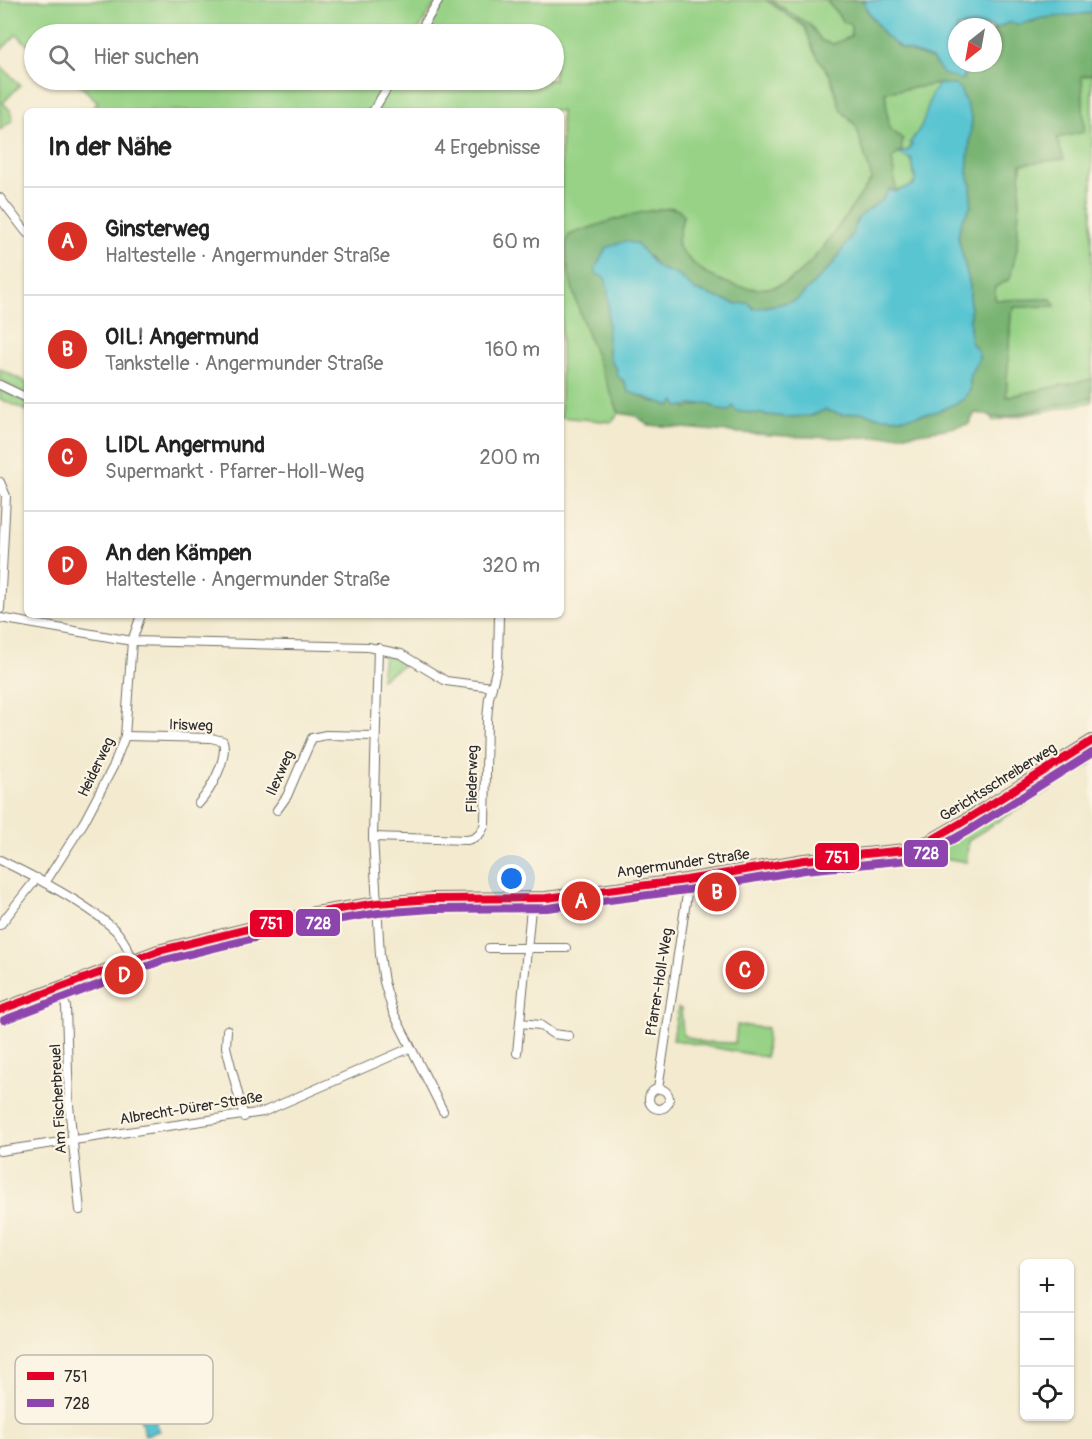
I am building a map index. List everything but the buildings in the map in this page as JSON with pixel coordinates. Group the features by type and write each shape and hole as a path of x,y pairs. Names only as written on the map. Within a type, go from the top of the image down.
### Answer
{"main road":[{"name":"Gerichtsschreiberweg","path":"918,847 961,823 1092,741"},
{"name":"Angermunder Straße","path":"0,1010 133,959 217,934 279,920 377,903 479,897 532,898 686,880 804,860 877,854 918,847"}],"street":[{"path":"424,24 439,0"},
{"path":"375,108 386,90"},
{"path":"0,198 24,229"},
{"path":"0,384 24,396"},
{"path":"0,482 6,496 0,609"},
{"path":"0,618 132,641 263,642 378,648 401,654 446,681 492,687"},
{"name":"Heiderweg","path":"45,883 84,822 113,767 125,736 132,641 140,618"},
{"name":"Fliederweg","path":"373,837 467,840 476,838 482,831 485,823 487,719 498,663 499,618"},
{"path":"378,648 373,837 384,982 393,1012 443,1111"},
{"name":"Ilexweg","path":"277,810 287,796 312,738 326,735 375,736"},
{"name":"Irisweg","path":"125,736 211,738 223,741 223,756 208,793 199,803"},
{"path":"0,860 37,878 117,931 133,959"},
{"path":"0,925 37,878"},
{"name":"Pfarrer-Holl-Weg","path":"658,1089 673,975 686,903 686,880"},
{"path":"517,1053 532,898"},
{"path":"489,948 566,948"},
{"name":"Am Fischerbreuel","path":"60,987 66,1007 73,1139 80,1210"},
{"path":"520,1023 540,1025 553,1034 569,1036"},
{"path":"227,1030 226,1047 244,1117"},
{"name":"Albrecht-Dürer-Straße","path":"0,1151 73,1139 244,1117 280,1107 410,1048"}],"green space":[{"path":"0,0 437,0 422,24 24,24 24,41 17,34 0,51"},
{"path":"441,0 766,0 805,27 814,52 830,75 841,110 856,126 872,179 812,261 790,280 775,287 751,288 727,283 693,263 677,245 683,216 673,207 629,216 569,235 566,250 574,295 619,413 612,422 564,417 564,108 377,108 387,90 564,90 564,24 426,24"},
{"path":"766,0 770,0 810,25 822,41 834,44 851,36 851,25 844,22 826,0 863,0 866,9 885,36 901,48 932,59 948,68 948,72 955,72 964,77 963,72 1002,72 1002,26 1008,23 1032,22 1043,17 1092,13 1092,75 1082,76 1084,132 1057,138 1064,159 1021,164 1017,249 1010,279 995,287 995,300 1051,299 1055,306 1015,307 1011,313 1006,397 1092,379 1092,397 1005,417 991,417 975,413 969,424 929,432 849,438 770,435 649,425 636,416 619,413 574,295 566,250 569,235 642,212 670,208 680,210 683,215 677,245 693,263 712,276 743,287 767,288 783,284 801,272 823,248 872,179 856,126 841,110 830,75 814,52 805,27","holes":["939,84 955,85 972,118 967,171 971,184 971,206 961,222 958,237 970,286 970,341 978,351 979,359 970,374 970,390 904,418 880,417 861,412 843,415 825,410 810,416 785,417 736,411 733,405 719,410 707,403 687,408 671,401 651,401 629,392 608,353 610,289 604,277 649,256 657,267 679,276 695,290 736,304 748,303 754,309 795,301 834,263 852,235 858,218 883,199 889,189 896,190 892,159 901,151 903,139 889,128 885,92"]},
{"path":"770,0 826,0 844,22 851,25 851,36 834,44 822,41 810,25"},
{"path":"0,65 20,85 3,103 11,111 12,121 0,130"},
{"path":"1092,75 1092,379 1006,397 1011,313 1015,307 1055,305 1051,299 995,300 995,287 1010,279 1021,164 1057,138 1084,132 1082,76"},
{"path":"939,84 914,141 908,151 901,151 902,139 889,128 885,92"},
{"path":"85,90 384,90 373,108 93,108 98,102"},
{"path":"898,153 912,160 915,181 909,188 896,190 892,159"},
{"path":"0,369 24,381 24,393 0,381"},
{"path":"0,389 24,401 24,410 0,399"},
{"path":"1092,397 1092,402 993,421 991,417 1005,417"},
{"path":"384,656 390,656 405,664 381,679"},
{"path":"1092,751 1092,763 968,840 967,862 933,856 930,851"},
{"path":"678,1008 681,1009 683,1035 702,1042 735,1043 737,1025 767,1028 766,1057 673,1040"}],"water":[{"path":"863,0 1092,0 1092,13 1043,18 1021,24 1008,23 1002,26 1002,18 948,18 948,72 963,72 964,77 961,80 943,74 932,59 901,48 885,36"},
{"path":"939,84 955,85 960,89 972,118 967,171 971,184 971,206 961,222 958,237 970,286 970,341 978,351 979,360 970,374 970,390 963,400 939,411 904,418 880,417 861,412 843,415 825,410 810,416 785,417 736,411 733,406 729,411 719,410 707,403 678,407 675,401 671,406 629,392 624,381 616,375 617,369 611,362 608,340 607,287 604,277 596,274 596,267 606,248 625,241 637,244 657,267 679,276 695,290 736,304 748,303 754,309 795,301 834,263 852,235 858,218 883,199 889,189 894,192 914,185 912,160 898,153 908,151 912,145 910,143 922,125 932,93"},
{"path":"142,1424 157,1424 159,1431 145,1435"}],"transit line":[{"name":"751","path":"0,1010 158,951 309,914 377,903 432,899 546,898 686,880 804,860 906,850 930,841 961,823 1092,741"},
{"name":"728","path":"4,1020 161,961 311,924 378,913 432,909 547,908 687,890 805,870 909,860 934,850 966,832 1092,753"}],"place":[{"name":"OIL! Angermund","path":"717,892"},
{"name":"Ginsterweg","path":"581,901"},
{"name":"LIDL Angermund","path":"745,970"},
{"name":"An den Kämpen","path":"124,975"}]}
